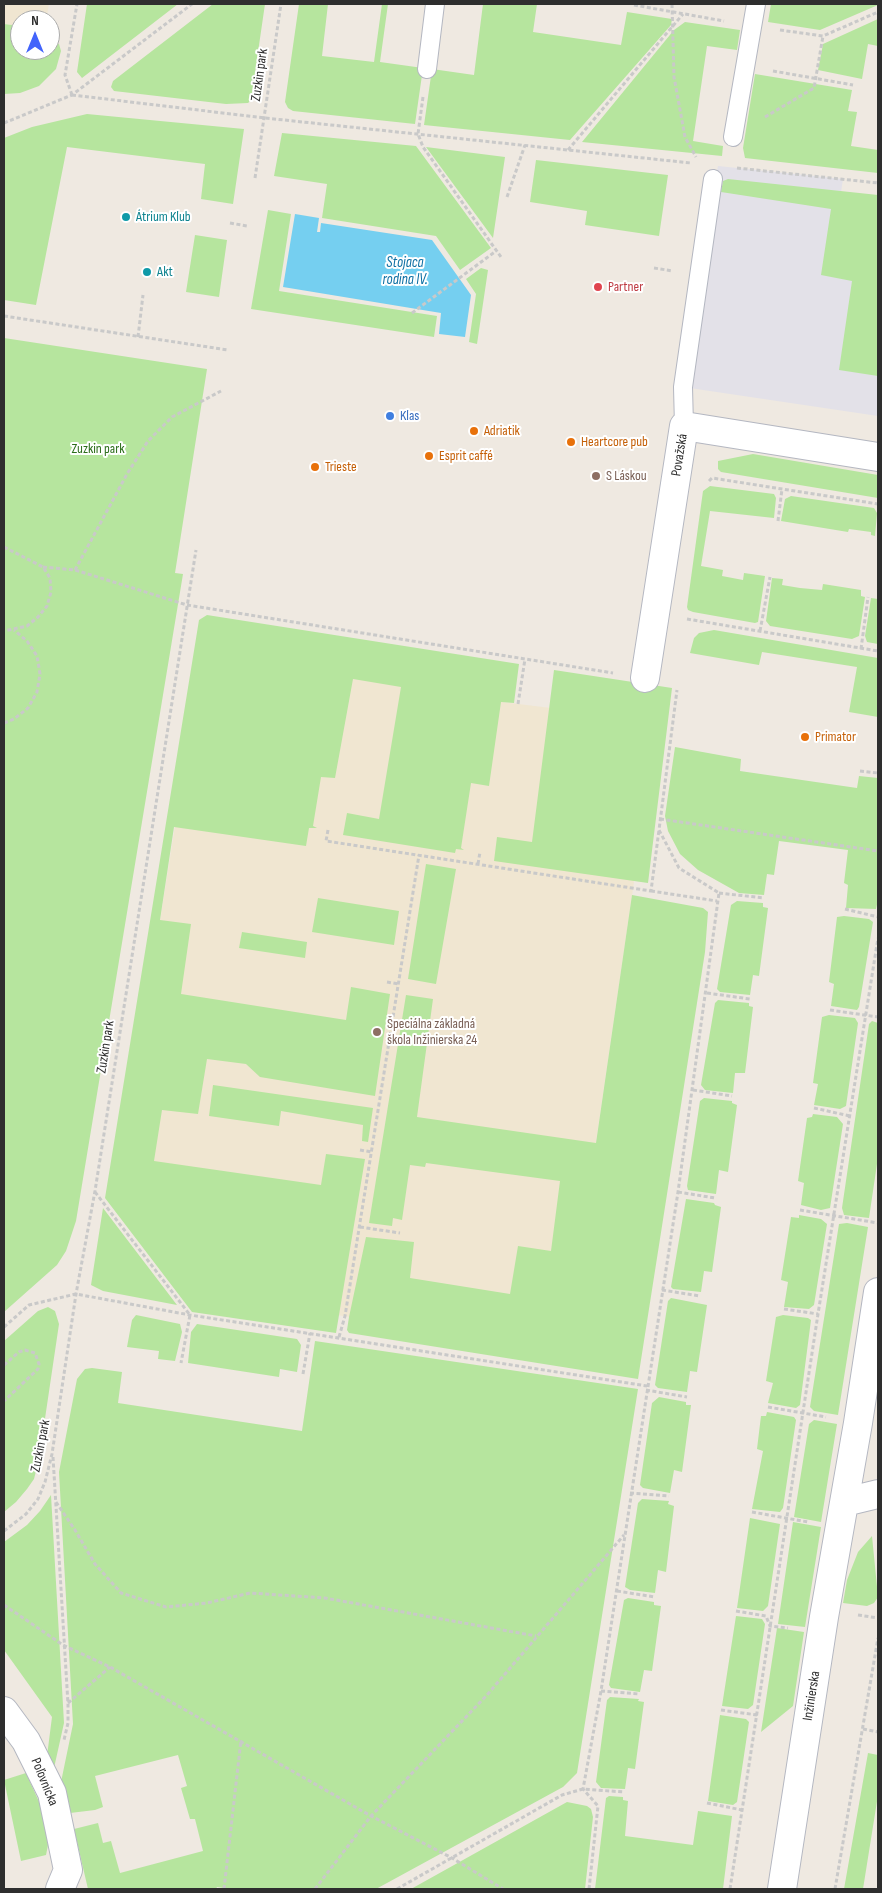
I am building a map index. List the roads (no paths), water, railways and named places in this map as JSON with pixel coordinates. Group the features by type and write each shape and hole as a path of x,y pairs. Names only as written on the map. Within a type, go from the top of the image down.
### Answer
{"street":[{"name":"Považská","path":"645,678 684,426 878,456"},
{"name":"Inžinierska","path":"782,1889 824,1617 845,1502 878,1292"},
{"path":"845,1502 878,1494"},
{"name":"Poľovnícka","path":"4,1711 26,1741 52,1794 68,1870 60,1889"}],"lane":[{"path":"427,69 435,4"},
{"path":"733,137 756,4"},
{"path":"684,426 683,387 713,180"}],"water":[{"name":"Stojaca rodina IV.","path":"295,214 319,218 317,232 320,232 321,223 432,240 471,295 465,337 439,334 441,313 283,287"}],"place":[{"name":"Átrium Klub","path":"126,217"},
{"name":"Akt","path":"147,272"},
{"name":"Partner","path":"598,287"},
{"name":"Klas","path":"390,416"},
{"name":"Adriatik","path":"474,431"},
{"name":"Heartcore pub","path":"571,442"},
{"name":"Esprit caffé","path":"429,456"},
{"name":"Trieste","path":"315,467"},
{"name":"S Láskou","path":"596,476"},
{"name":"Primator","path":"805,737"},
{"name":"Špeciálna základná škola Inžinierska 24","path":"377,1032"}],"park label":[{"name":"Zuzkin park","path":"98,449"}]}
